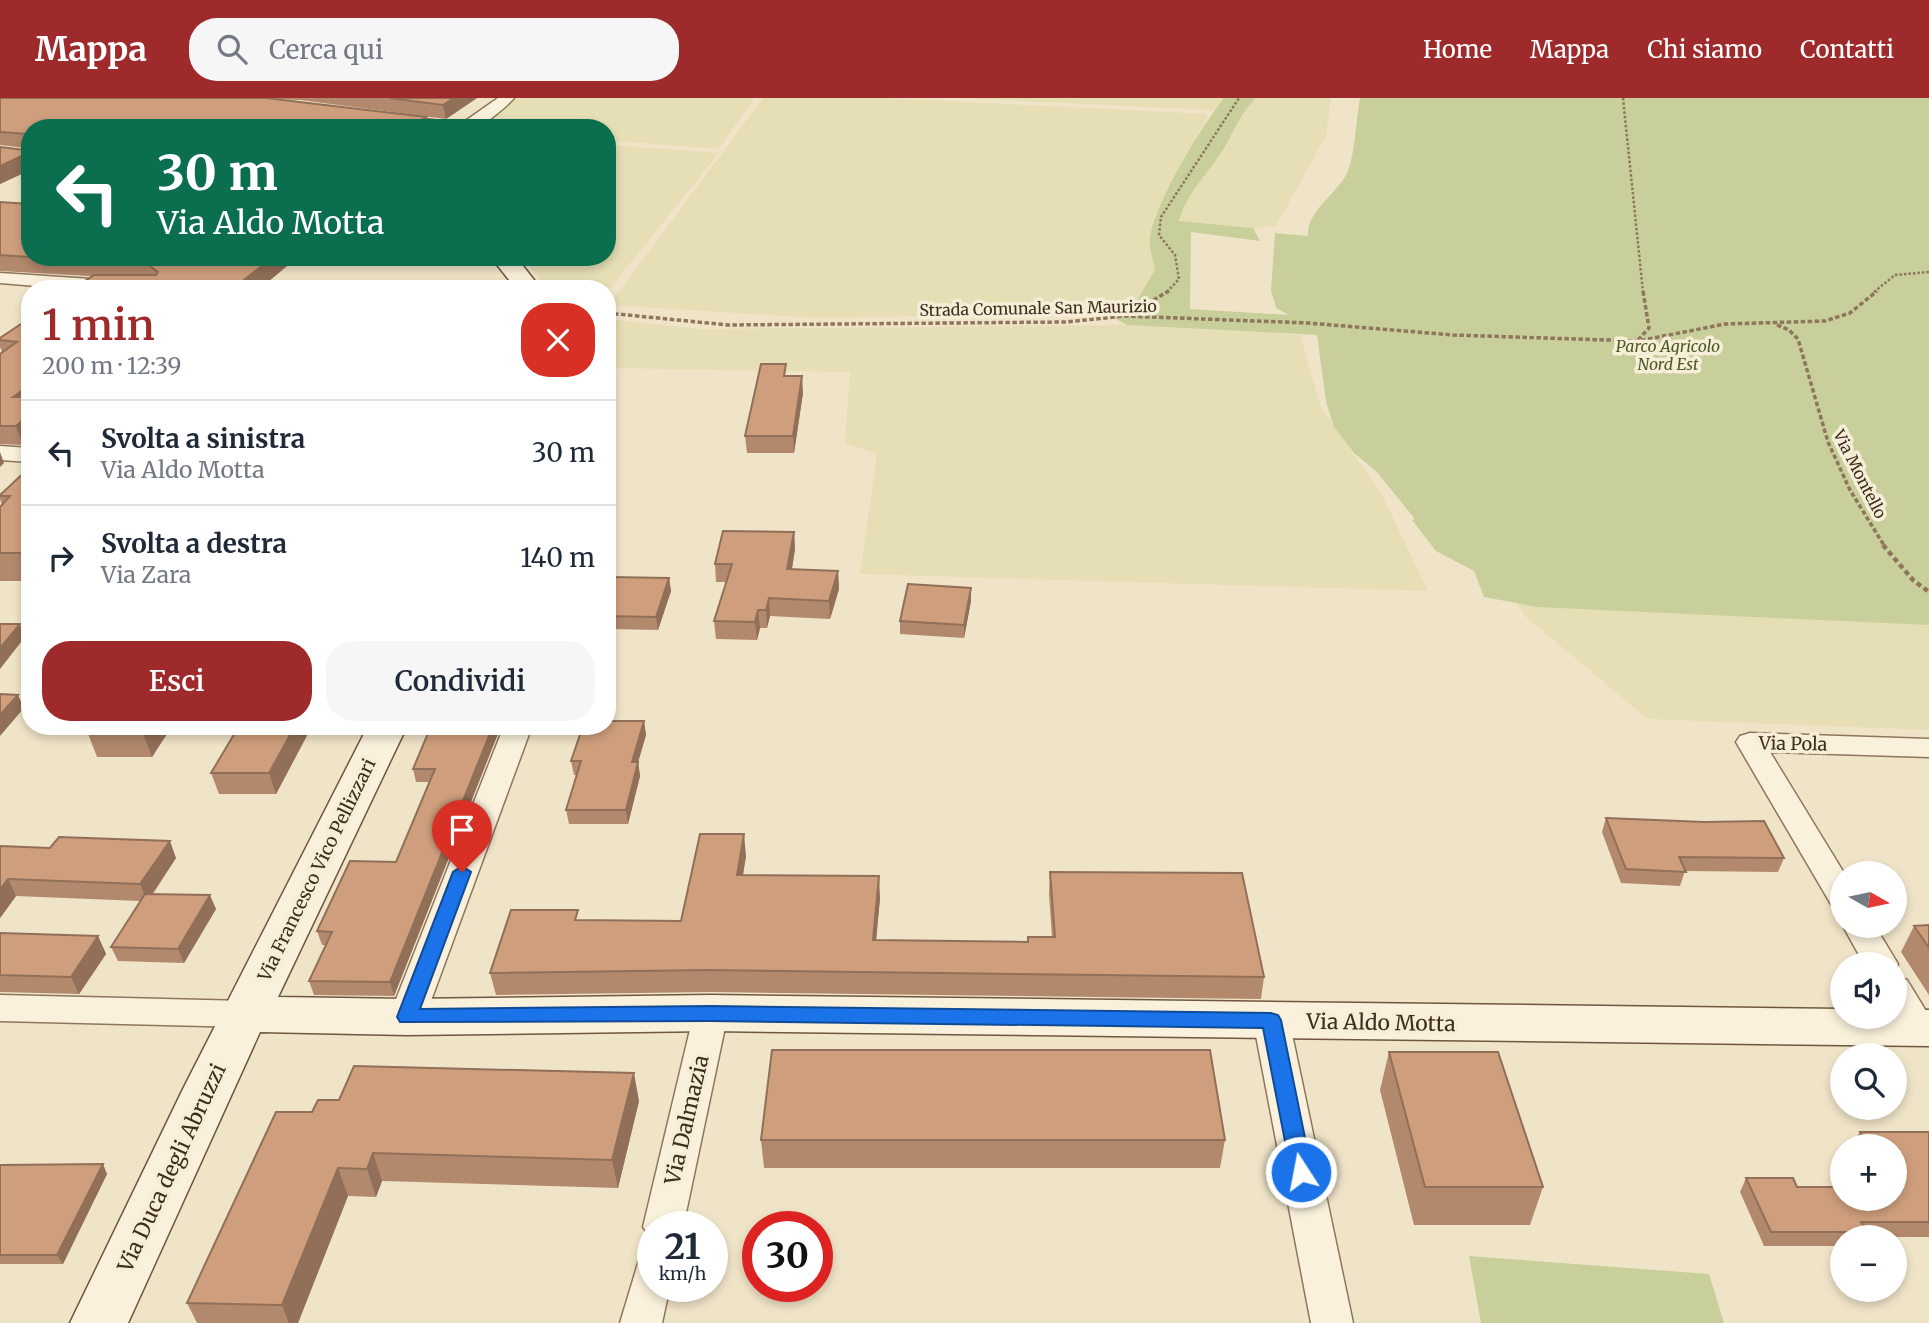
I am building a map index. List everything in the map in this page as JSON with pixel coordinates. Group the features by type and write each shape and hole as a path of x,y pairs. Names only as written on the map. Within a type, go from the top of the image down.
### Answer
{"street":[{"path":"478,119 507,98"},
{"path":"379,116 399,119"},
{"path":"510,266 522,280"},
{"path":"0,278 28,280"},
{"path":"0,453 21,454"},
{"name":"Via Francesco Vico Pellizzari","path":"246,1014 384,735"},
{"path":"407,1017 515,735"},
{"name":"Via Pola","path":"1830,876 1750,741 1929,748"},
{"path":"0,1007 246,1014"},
{"name":"Via Aldo Motta","path":"246,1014 407,1017 711,1013 1271,1020 1914,1015"},
{"name":"Via Dalmazia","path":"667,1211 711,1013"},
{"name":"Via Duca degli Abruzzi","path":"99,1323 246,1014"},
{"path":"1271,1020 1332,1323"},
{"path":"641,1323 646,1302"}],"path":[{"path":"1125,316 1150,305 1179,279 1175,256 1159,235 1161,217 1239,98"},
{"path":"1623,98 1637,257 1649,328 1638,341"},
{"name":"Strada Comunale San Maurizio","path":"616,314 728,325 1066,322 1125,316 1308,323 1466,335 1638,341 1725,324 1825,321 1850,313 1895,275 1929,272"},
{"name":"Via Montello","path":"1771,323 1786,328 1798,338 1820,420 1835,456 1878,536 1899,568 1929,592"}],"shaded area":[{"path":"517,98 754,98 719,149 616,141 616,119 490,119"},
{"path":"763,98 885,98 1209,114 1154,218 1150,243 1156,270 1136,302 1105,313 816,318 616,305 616,296"},
{"path":"958,98 1224,98 1214,110"},
{"path":"1256,98 1331,98 1326,136 1276,226 1253,228 1179,221 1185,199 1223,151 1247,107"},
{"path":"616,146 719,153 616,281 541,280 529,266 616,266"},
{"path":"616,320 700,329 1127,325 1300,335 1320,405 1383,497 1428,591 860,574 877,454 845,443 850,372 616,368"},
{"path":"1459,513 1929,607 1929,730 1648,719 1526,617"}],"green space":[{"name":"Parco Agricolo Nord Est","path":"1224,98 1256,98 1192,192 1179,221 1253,228 1260,241 1191,232 1190,309 1289,315 1276,308 1271,290 1275,233 1308,236 1312,219 1349,168 1360,98 1929,98 1929,625 1538,607 1484,597 1474,571 1436,551 1412,520 1415,519 1377,472 1354,453 1334,427 1326,402 1317,335 1127,325 1105,313 1136,302 1155,270 1150,243 1158,210 1191,147"},
{"path":"1469,1256 1709,1274 1724,1323 1481,1323"}],"building":[{"path":"0,98 266,98 426,117 21,119 21,134 0,132"},
{"path":"389,98 454,98 443,105"},
{"path":"0,147 21,150 21,156 0,166"},
{"path":"0,202 21,203 21,256 0,255"},
{"path":"150,266 262,266 244,280 86,280 94,275 156,275 158,272"},
{"path":"21,324 21,391 13,397 21,397 21,422 16,426 0,426 0,354 17,342 0,338"},
{"path":"761,364 786,364 784,376 802,376 793,436 745,436"},
{"path":"21,475 21,553 0,553 0,507 10,496 0,495"},
{"path":"723,531 794,532 787,569 838,571 829,601 769,598 766,610 758,610 755,622 714,621 732,564 715,564"},
{"path":"616,577 669,578 656,617 616,616"},
{"path":"908,584 971,588 964,625 900,621"},
{"path":"0,624 20,624 0,648"},
{"path":"0,694 18,695 0,715"},
{"path":"616,721 644,721 632,762 638,762 626,810 566,810 581,761 571,761 580,735 616,735"},
{"path":"234,735 290,735 269,773 211,773"},
{"path":"427,735 489,735 390,982 309,981 332,932 317,931 350,861 396,862 435,769 413,769"},
{"path":"1606,818 1704,822 1764,821 1784,858 1679,857 1686,872 1626,869"},
{"path":"700,834 744,834 737,875 879,876 873,940 1028,942 1028,937 1055,937 1050,872 1242,873 1264,977 708,970 490,973 511,910 578,910 575,920 681,921"},
{"path":"59,837 170,841 140,884 8,879 0,890 0,846 50,848"},
{"path":"145,894 210,895 178,949 111,947"},
{"path":"1929,925 1929,948 1914,926"},
{"path":"0,933 98,936 71,977 0,975"},
{"path":"772,1050 1210,1050 1225,1140 761,1140"},
{"path":"1389,1052 1498,1052 1543,1187 1425,1187"},
{"path":"354,1066 634,1073 612,1160 373,1153 367,1169 338,1168 282,1305 187,1303 276,1112 312,1112 318,1100 339,1100"},
{"path":"1860,1132 1929,1132 1929,1222 1861,1222 1863,1225 1830,1225 1830,1232 1771,1232 1746,1178 1793,1178 1797,1187 1830,1187 1830,1211 1907,1211 1907,1134"},
{"path":"103,1164 57,1255 0,1255 0,1165"}],"route":[{"path":"462,872 407,1017 711,1013 1271,1020 1301,1172"}]}
